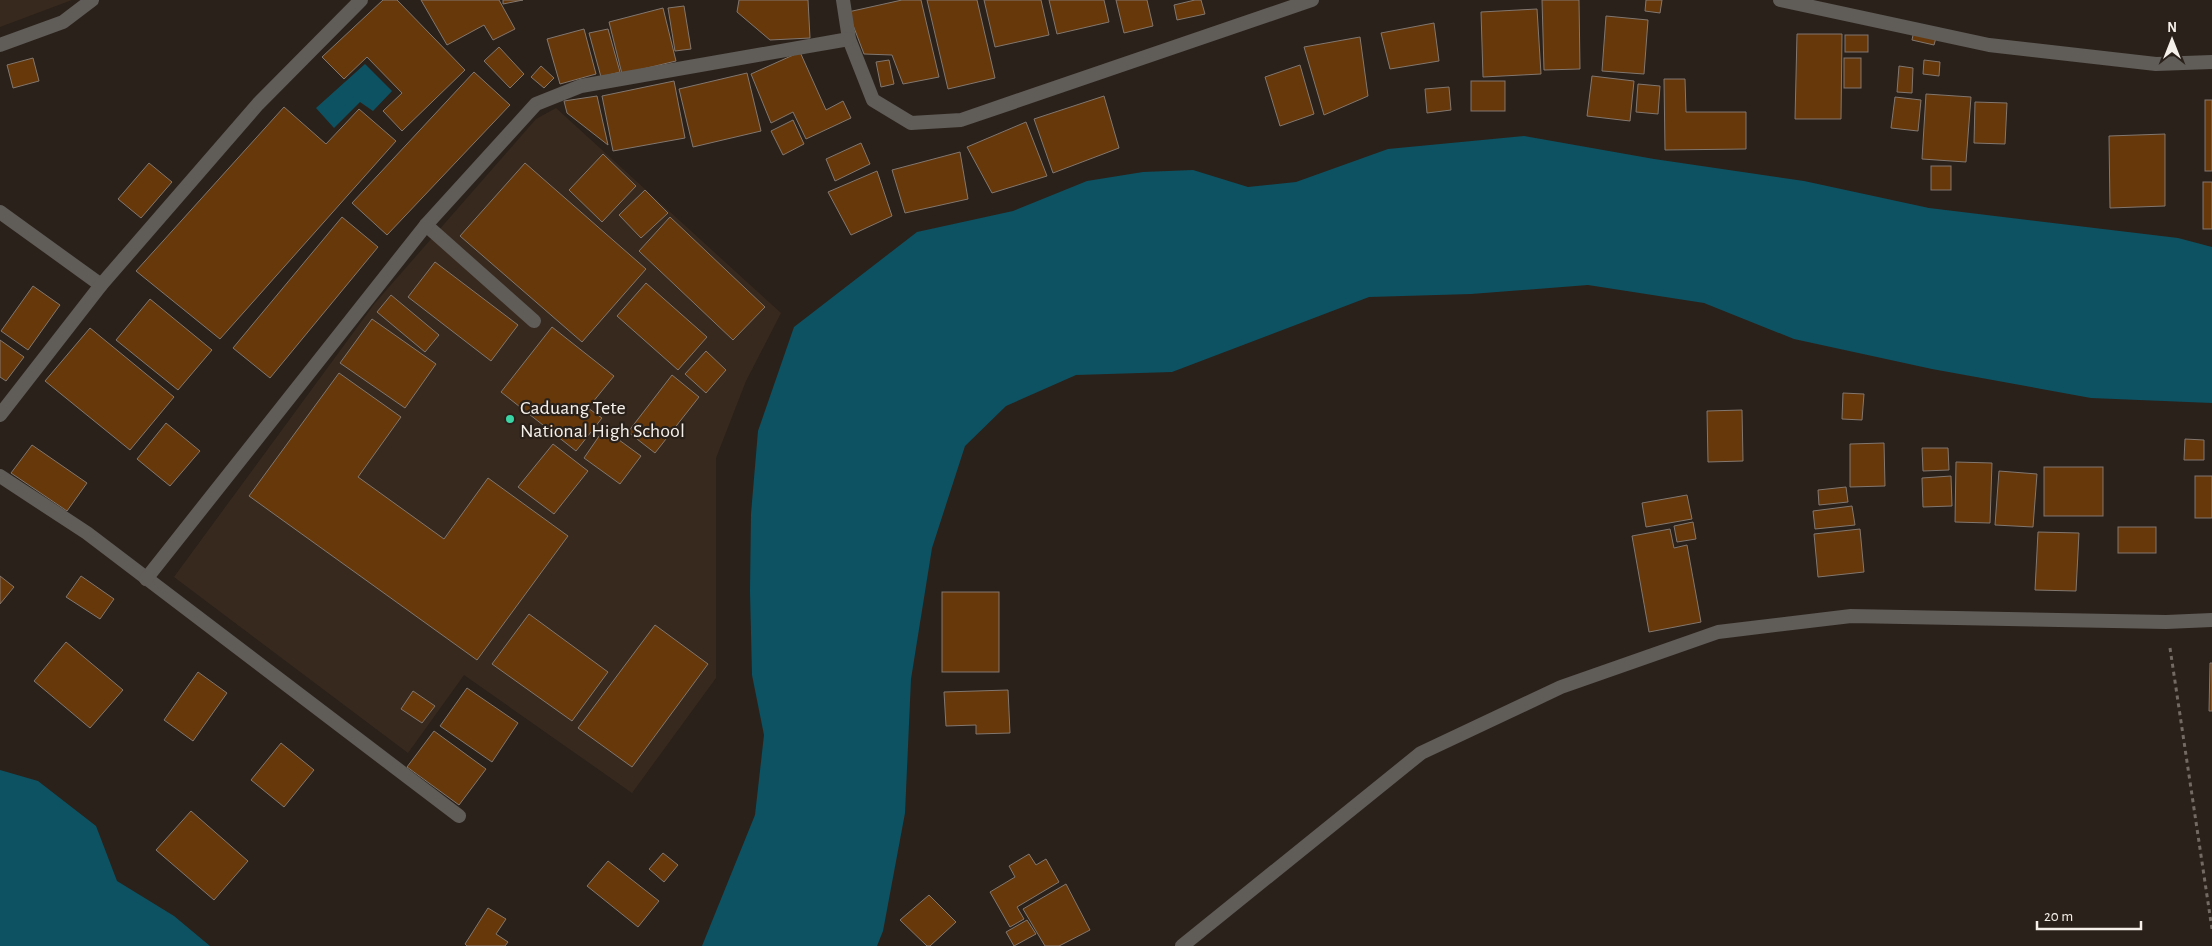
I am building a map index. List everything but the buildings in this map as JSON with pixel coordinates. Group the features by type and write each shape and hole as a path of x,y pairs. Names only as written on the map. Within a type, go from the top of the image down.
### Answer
{"street":[{"path":"0,45 63,22 92,0"},
{"path":"0,415 101,285 258,104 361,0"},
{"path":"843,0 849,40 873,100 911,123 961,120 1312,0"},
{"path":"1780,0 1989,45 2156,64 2212,62"},
{"path":"146,579 426,225 536,104 581,86 849,40"},
{"path":"0,212 101,285"},
{"path":"426,225 534,321"},
{"path":"0,476 87,533 459,816"},
{"path":"1182,946 1421,753 1561,687 1718,632 1851,616 2166,622 2212,620"}],"path":[{"path":"2166,622 2212,929"}],"shaded area":[{"path":"0,0 72,0 0,27"},
{"name":"Caduang Tete National High School","path":"556,108 781,313 746,381 716,458 716,678 632,793 464,675 408,753 174,577 375,303 536,119"}],"water":[{"path":"365,64 392,91 373,111 360,102 334,128 316,108"},
{"path":"1524,136 1654,159 1804,181 1929,208 2178,238 2212,247 2212,403 2091,398 1932,369 1794,339 1704,303 1588,285 1471,294 1369,297 1172,372 1076,375 1006,406 965,446 932,548 911,679 905,813 883,931 877,946 702,946 755,815 764,735 752,675 751,514 758,431 794,327 917,232 1013,211 1087,181 1143,172 1193,170 1248,187 1296,182 1388,149"},
{"path":"0,770 38,781 96,826 117,881 174,916 210,946 0,946"}],"place":[{"name":"Caduang Tete National High School","path":"510,419"}]}
